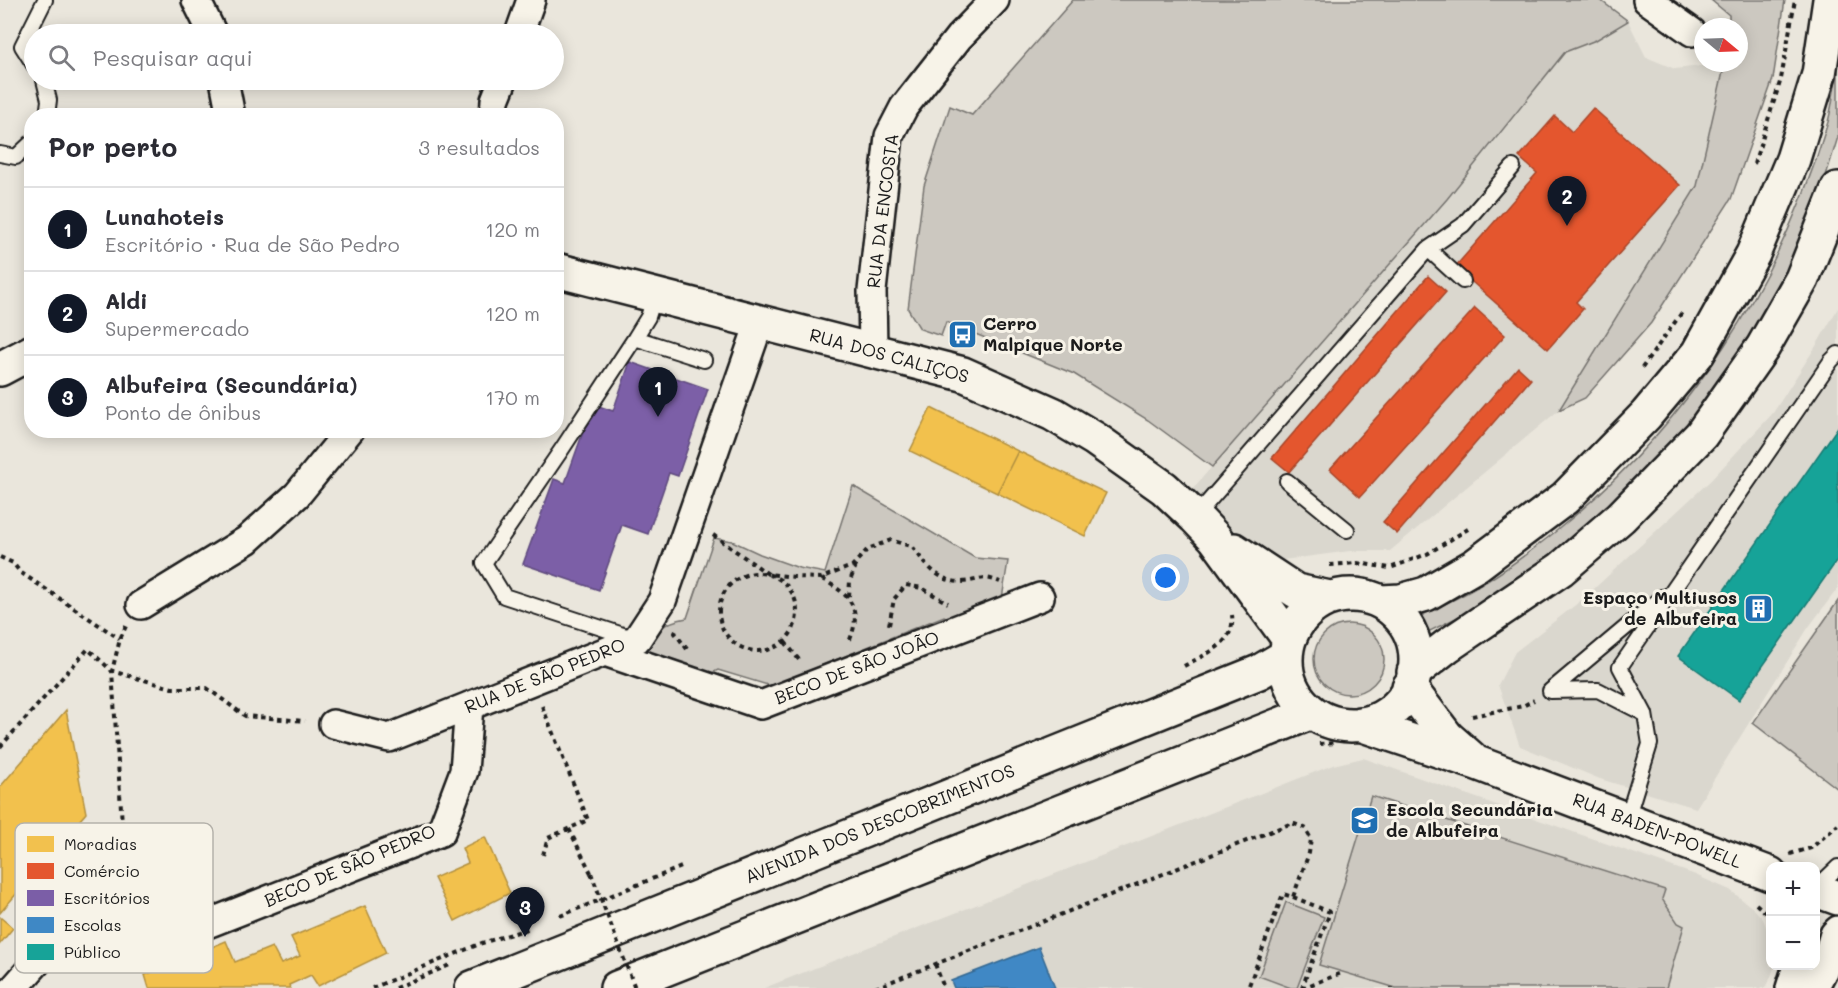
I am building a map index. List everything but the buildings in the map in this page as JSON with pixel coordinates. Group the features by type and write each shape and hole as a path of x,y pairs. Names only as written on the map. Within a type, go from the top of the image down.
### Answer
{"main road":[{"path":"1381,602 1401,601 1426,594 1476,564 1566,498 1646,415 1698,353 1753,254 1793,159 1819,74 1830,0"},
{"path":"1412,680 1415,656 1412,639 1405,624 1381,602 1364,596 1347,595 1326,583 1312,607 1298,621 1287,648 1288,677 1297,697 1312,712 1331,722 1345,725 1353,734 1389,712 1401,701 1412,680 1447,646 1561,569 1621,517 1701,435 1763,347 1802,279 1838,189"},
{"name":"RUA DOS CALIÇOS","path":"564,272 963,374 1053,414 1095,440 1164,488 1205,527 1296,591 1326,583"},
{"path":"0,369 24,356"},
{"name":"RUA DOS CALIÇOS","path":"1205,527 1287,648"},
{"name":"AVENIDA DOS DESCOBRIMENTOS","path":"466,975 1259,672 1287,648"},
{"name":"RUA BADEN-POWELL","path":"1412,680 1447,737 1477,763"},
{"path":"630,986 1312,712"},
{"name":"RUA BADEN-POWELL","path":"1353,734 1477,763 1766,872"},
{"path":"1820,892 1838,898"}],"street":[{"path":"196,0 208,24"},
{"path":"523,24 531,0"},
{"name":"RUA DA ENCOSTA","path":"873,350 872,291 889,136 904,106 959,37 995,0"},
{"path":"1647,0 1692,32"},
{"path":"226,90 229,108"},
{"path":"494,108 499,90"},
{"name":"RUA DE SÃO PEDRO","path":"333,724 389,738 637,639 662,601 760,321"},
{"path":"141,605 247,540 297,495 343,438"},
{"name":"BECO DE SÃO JOÃO","path":"605,652 761,705 1040,597"},
{"name":"BECO DE SÃO PEDRO","path":"213,922 441,832 464,771 469,706"},
{"path":"1739,862 1763,897"},
{"path":"1814,988 1824,969 1836,932 1820,898"},
{"path":"1790,988 1796,970"},
{"path":"14,988 27,973"}],"lane":[{"path":"33,24 45,0"},
{"path":"46,90 48,108"},
{"path":"0,154 16,157 24,150"},
{"path":"1205,527 1428,249 1463,225 1513,167"},
{"path":"1428,249 1463,281"},
{"path":"637,639 504,596 484,563 635,338 648,316 655,295"},
{"path":"635,338 704,360"},
{"path":"1627,819 1650,744 1645,714 1620,667 1831,360 1838,354"},
{"path":"1287,481 1347,530"},
{"path":"1645,714 1598,690 1550,691 1676,585"},
{"path":"1820,885 1838,867"}],"path":[{"path":"1754,167 1781,80 1795,0"},
{"path":"1640,370 1686,307"},
{"path":"691,518 768,574 780,579 789,586 795,597 798,608 797,620 793,632 785,642 774,649 761,652 747,651 735,645 726,635 720,622 719,609 722,596 730,584 742,576 755,573 768,574 821,578 852,566 868,549 891,540 914,547 921,559 939,577 962,582 987,577 1040,597"},
{"path":"1326,583 1331,564 1357,563 1390,568 1426,554 1475,525"},
{"path":"708,546 712,535"},
{"path":"0,557 13,563 20,572 120,639"},
{"path":"858,560 850,581 849,597 855,612 856,626 849,642 861,667"},
{"path":"821,578 849,597"},
{"path":"994,591 999,581"},
{"path":"889,631 894,599 906,585 922,588 953,606"},
{"path":"121,823 112,671 120,639 128,622 141,605"},
{"path":"1179,669 1223,644 1233,626 1231,610"},
{"path":"680,622 675,633 686,649 696,653"},
{"path":"840,647 859,640"},
{"path":"0,747 88,649 112,671 172,688 207,688 245,716 333,724"},
{"path":"532,681 588,820 548,838 543,855"},
{"path":"1492,713 1523,706"},
{"path":"1315,744 1353,734"},
{"path":"875,988 1292,823 1305,828 1311,839 1309,853 1293,897"},
{"path":"569,829 591,873 630,986"},
{"path":"559,917 693,863"},
{"path":"1248,988 1283,894 1330,912 1302,988"},
{"path":"602,913 612,909"},
{"path":"372,988 482,943 540,925"},
{"path":"935,964 944,988"},
{"path":"1302,988 1344,972"},
{"path":"395,988 466,975"}],"shaded area":[{"path":"1073,0 1600,0 1628,21 1596,40 1565,52 1447,199 1212,467 1148,420 1074,374 946,322 941,336 920,329 908,309 924,186 950,106 972,115"},
{"path":"1711,0 1785,0 1773,79 1731,199 1651,323 1585,398 1559,410 1697,186 1723,72 1748,72 1748,18 1729,18 1729,15"},
{"path":"1628,21 1646,57 1675,69 1694,67 1694,72 1723,72 1697,186 1559,410 1390,551 1350,551 1268,562 1188,494 1447,199 1565,52 1596,40"},
{"path":"1838,64 1838,137 1819,198 1786,277 1747,347 1702,409 1650,468 1600,515 1544,562 1486,603 1426,633 1421,616 1487,581 1555,532 1603,491 1647,446 1687,398 1723,348 1784,240 1808,182 1828,122"},
{"path":"1838,308 1838,588 1808,628 1696,808 1600,779 1520,746 1498,685 1515,652 1583,599 1711,480 1773,413"},
{"path":"853,486 975,558 1008,561 1001,605 957,622 944,616 771,686 718,670 704,677 663,666 649,650 653,637 661,628 687,618 714,538 732,541 799,568 825,573"},
{"path":"1838,601 1838,789 1753,723"},
{"path":"1349,624 1362,627 1374,634 1381,646 1384,659 1381,672 1374,684 1362,691 1349,694 1336,691 1324,684 1317,672 1314,659 1317,646 1324,634 1336,627"},
{"name":"Escola Secundária de Albufeira","path":"1363,758 1693,874 1730,890 1763,919 1766,927 1766,970 1773,970 1768,984 1764,988 764,988 1333,765"},
{"path":"1371,796 1665,890 1662,899 1678,923 1684,926 1666,988 1396,988 1319,965"},
{"path":"1286,902 1324,917 1297,988 1291,988 1259,976"}],"place":[{"name":"Aldi","path":"1567,226"},
{"name":"Cerro Malpique Norte","path":"962,334"},
{"name":"Lunahoteis","path":"658,417"},
{"name":"Espaço Multiusos de Albufeira","path":"1758,608"},
{"name":"Escola Secundária de Albufeira","path":"1365,820"},
{"name":"Albufeira (Secundária)","path":"525,937"}]}
